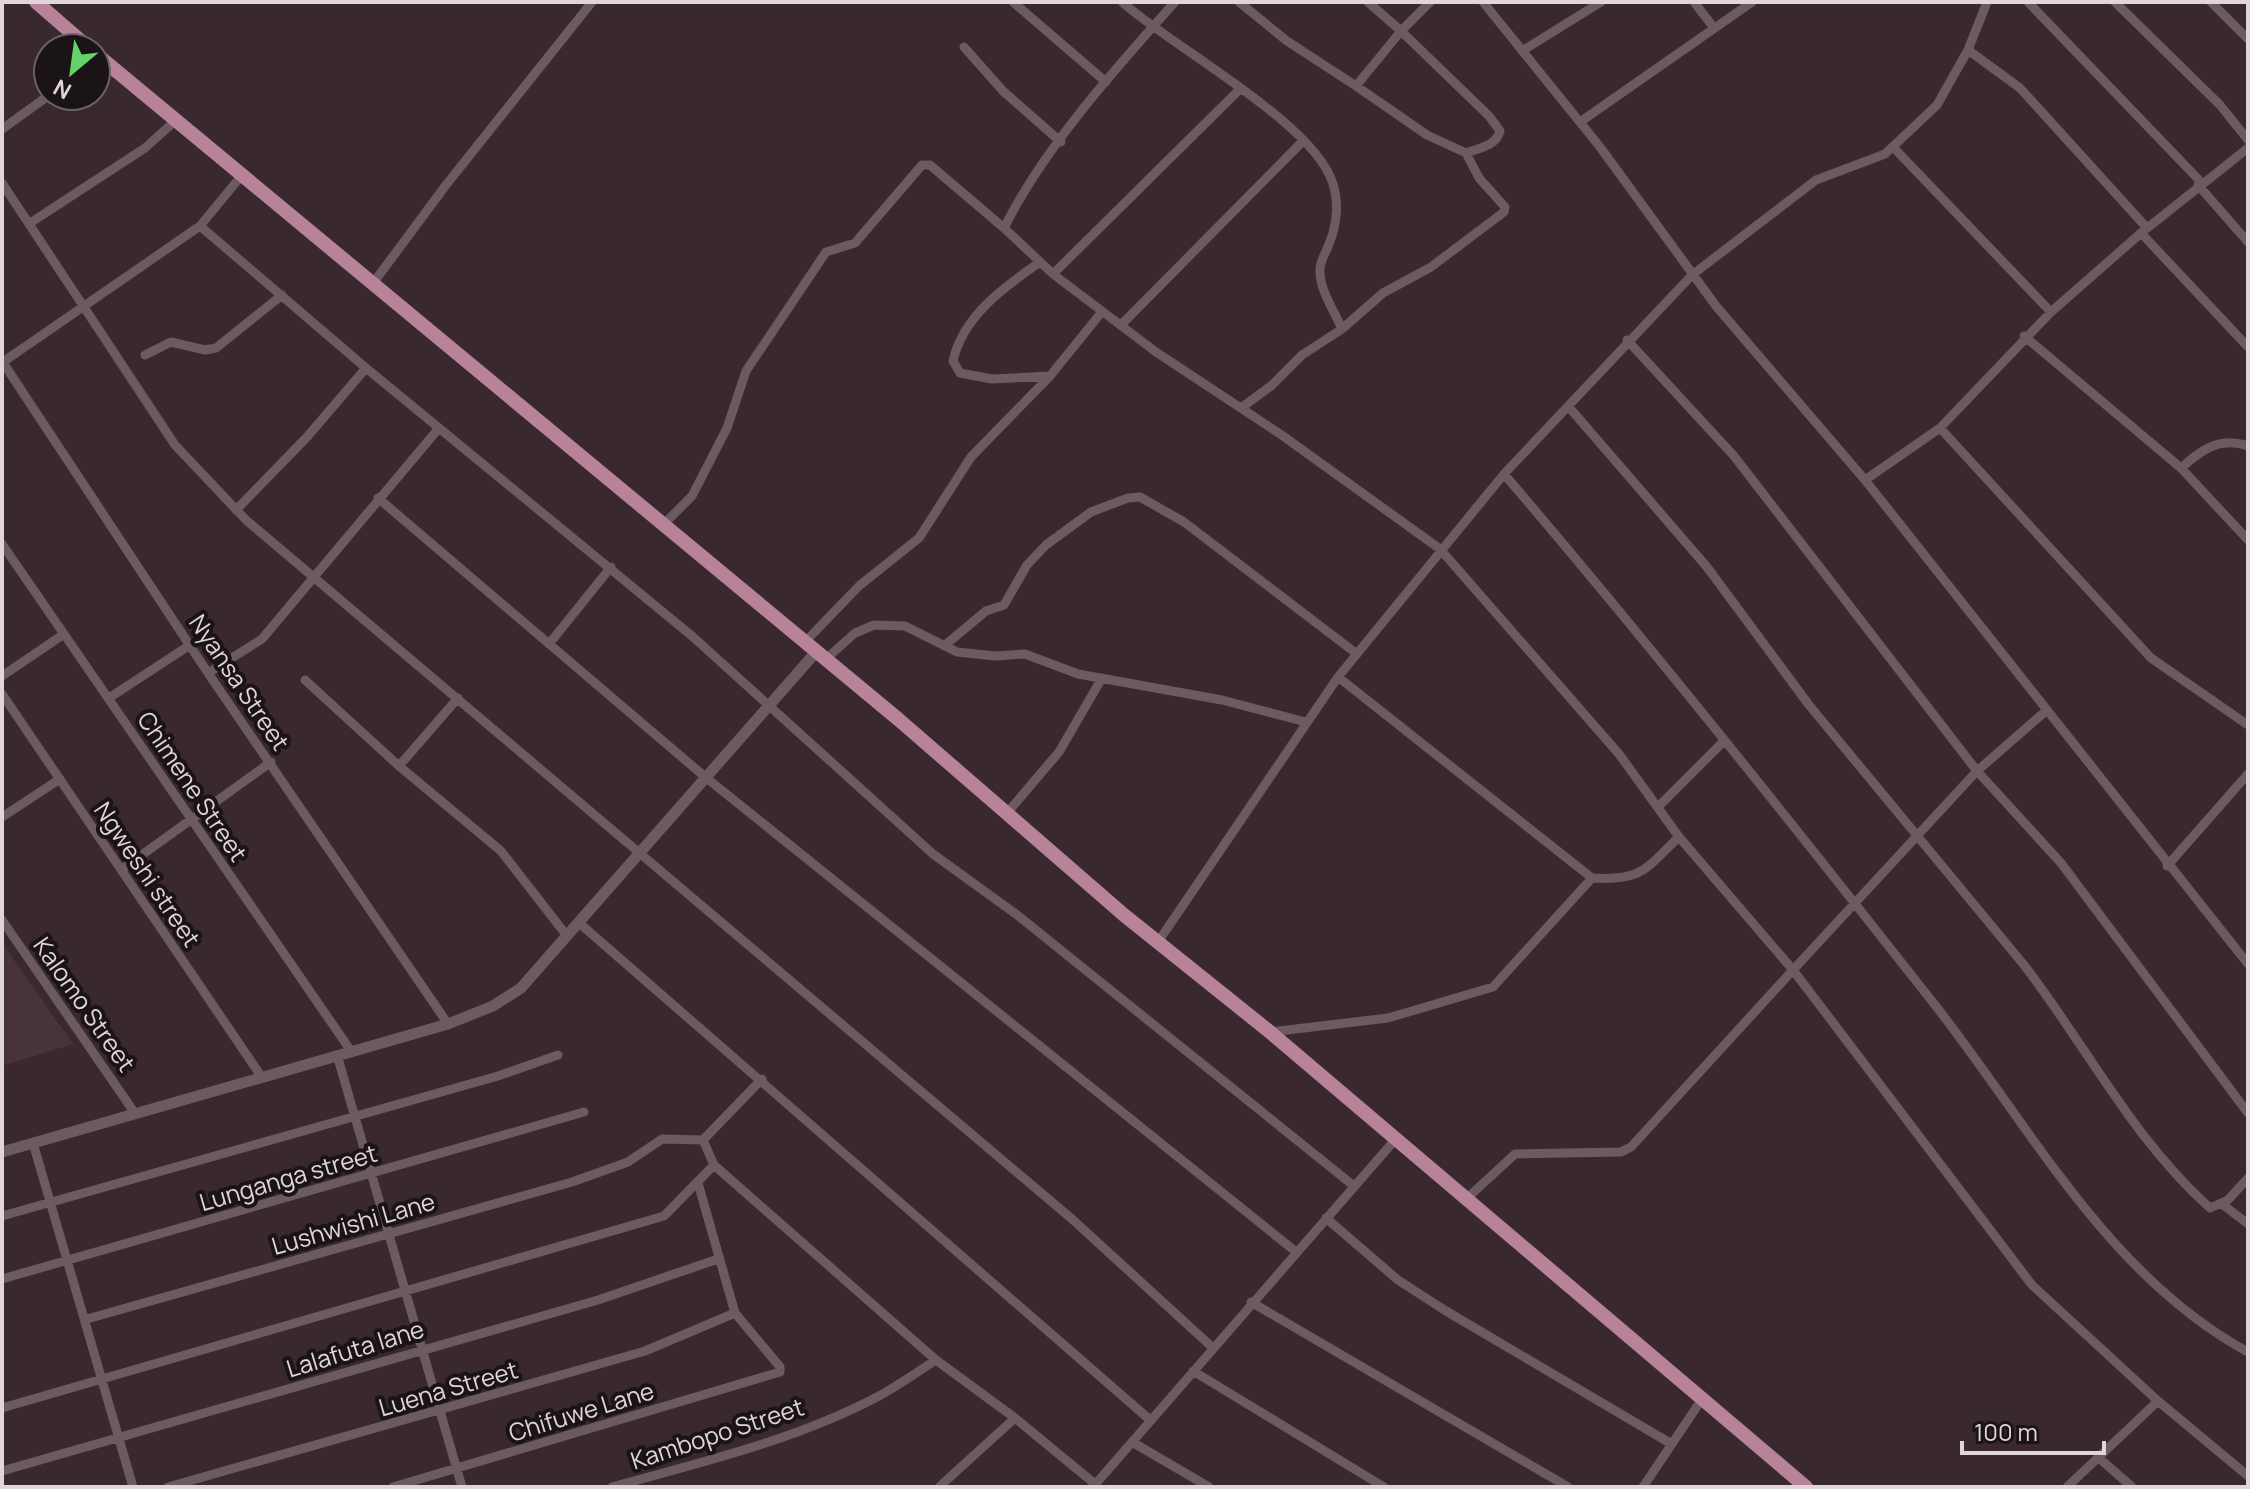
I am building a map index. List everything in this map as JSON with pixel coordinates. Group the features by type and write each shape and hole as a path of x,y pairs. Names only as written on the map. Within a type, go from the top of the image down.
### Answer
{"main road":[{"path":"36,2 71,32"},
{"path":"112,69 374,282 1158,942 1270,1032 1394,1141 1806,1487"}],"street":[{"path":"374,282 446,185 592,2"},
{"path":"1013,2 1106,82"},
{"path":"1122,2 1152,29 1239,90 1303,141 1324,164 1336,196 1335,229 1319,269 1342,329"},
{"path":"1004,228 1027,182 1106,82 1175,2"},
{"path":"1239,2 1287,41 1427,135 1466,153 1479,178 1505,207 1504,212 1440,260 1383,293 1342,329 1302,355 1271,386 1241,408"},
{"path":"1368,2 1469,95 1500,131 1489,144 1466,153"},
{"path":"1356,86 1401,31 1430,2"},
{"path":"1483,2 1580,122 1692,275 1865,480 2167,866 2248,964"},
{"path":"1522,51 1601,2"},
{"path":"1694,2 1714,28"},
{"path":"1580,122 1752,2"},
{"path":"1158,942 1338,677 1504,474 1627,340 1692,275 1816,180 1871,161 1893,147 1937,105 1968,50 1987,2"},
{"path":"2028,2 2200,184 2248,242"},
{"path":"2115,2 2220,105 2248,140"},
{"path":"2211,2 2248,39"},
{"path":"964,47 1003,91 1061,142"},
{"path":"1968,50 2020,88 2248,347"},
{"path":"1053,274 1239,90"},
{"path":"2,129 32,107"},
{"path":"30,223 145,148 175,121"},
{"path":"1121,325 1303,141"},
{"path":"1893,147 2051,312"},
{"path":"1865,480 1940,428 2024,336 2144,230 2248,148"},
{"path":"662,526 692,496 727,428 746,371 826,252 855,243 922,165 930,165 1101,313 1440,549 1619,754 1679,837 1793,970 2032,1285 2158,1401 2248,1476"},
{"path":"2,362 200,226 242,175"},
{"path":"2,183 175,445 236,510 1060,1208 1212,1347"},
{"path":"200,226 366,368 611,567 933,854 1016,914 1354,1186"},
{"path":"1040,262 991,299 959,342 953,361 955,369 968,377 1050,376"},
{"path":"145,355 171,342 205,350 216,348 282,295"},
{"path":"2,1152 448,1024 493,1006 521,988 815,652 848,596 919,538 971,457 1050,376 1101,313"},
{"path":"2024,336 2181,468 2248,540"},
{"path":"1627,340 1734,456 1977,771 2061,863 2248,1113"},
{"name":"Nyansa Street","path":"2,362 208,673 448,1024"},
{"path":"236,510 307,437 366,368"},
{"path":"1568,406 1707,567 1809,705 1916,839 2024,965 2058,1009 2120,1108 2171,1173 2210,1208 2222,1204 2248,1178"},
{"path":"208,673 262,639 439,428"},
{"path":"1940,428 2151,658 2248,725"},
{"path":"2181,468 2203,449 2228,443 2248,446"},
{"path":"1504,474 1609,597 1856,904 1976,1057 2092,1216 2140,1272 2244,1350 2248,1337"},
{"path":"944,646 986,611 1004,605 1027,565 1046,545 1091,512 1128,498 1140,497 1184,522 1357,654"},
{"path":"378,498 704,776 1295,1251"},
{"name":"Chimene Street","path":"2,544 351,1051"},
{"path":"549,644 611,567"},
{"path":"815,652 874,625 905,626 944,646 983,656 1033,655 1057,668 1222,700 1306,722"},
{"path":"2,676 64,634"},
{"path":"109,698 190,645"},
{"path":"1338,677 1592,878 1625,880 1638,875 1679,837"},
{"path":"1007,813 1059,752 1102,678"},
{"path":"305,680 399,766 501,851 567,936"},
{"name":"Ngweshi street","path":"2,694 261,1076"},
{"path":"399,766 458,698"},
{"path":"1465,1200 1515,1154 1621,1152 1631,1147 1977,771 2047,710"},
{"path":"1658,807 1723,742"},
{"path":"121,870 271,762"},
{"path":"2167,866 2248,774"},
{"path":"2,817 60,779"},
{"path":"1270,1032 1388,1018 1493,987 1592,878"},
{"name":"Kalomo Street","path":"2,920 134,1112"},
{"path":"578,922 1149,1419"},
{"path":"2239,952 2248,944"},
{"path":"337,1055 462,1487"},
{"path":"2,1216 498,1076 558,1055"},
{"path":"762,1079 703,1140 714,1165 936,1360 1015,1418 1094,1486 1295,1251 1394,1141"},
{"name":"Lunganga street","path":"2,1279 584,1112"},
{"name":"Lushwishi Lane","path":"87,1319 572,1182 628,1162 662,1139 703,1140"},
{"path":"33,1143 87,1319 133,1487"},
{"path":"2,1408 664,1216 714,1165"},
{"path":"698,1183 735,1313"},
{"path":"2222,1204 2248,1224"},
{"path":"1326,1218 1398,1280 1670,1443"},
{"name":"Lalafuta lane","path":"2,1471 119,1440 598,1300 718,1259"},
{"path":"1251,1302 1568,1487"},
{"name":"Chifuwe Lane","path":"393,1487 780,1372 780,1367 735,1313"},
{"name":"Luena Street","path":"168,1487 442,1412 645,1351 735,1313"},
{"name":"Kambopo Street","path":"612,1487 751,1448 877,1397 936,1360"},
{"path":"1193,1371 1384,1487"},
{"path":"1643,1487 1702,1399"},
{"path":"2067,1487 2158,1401"},
{"path":"939,1487 1015,1418"},
{"path":"1132,1442 1209,1487"},
{"path":"2099,1458 2132,1487"},
{"path":"2235,1465 2248,1462"}],"shaded area":[{"path":"2,943 73,1044 2,1066"}]}
